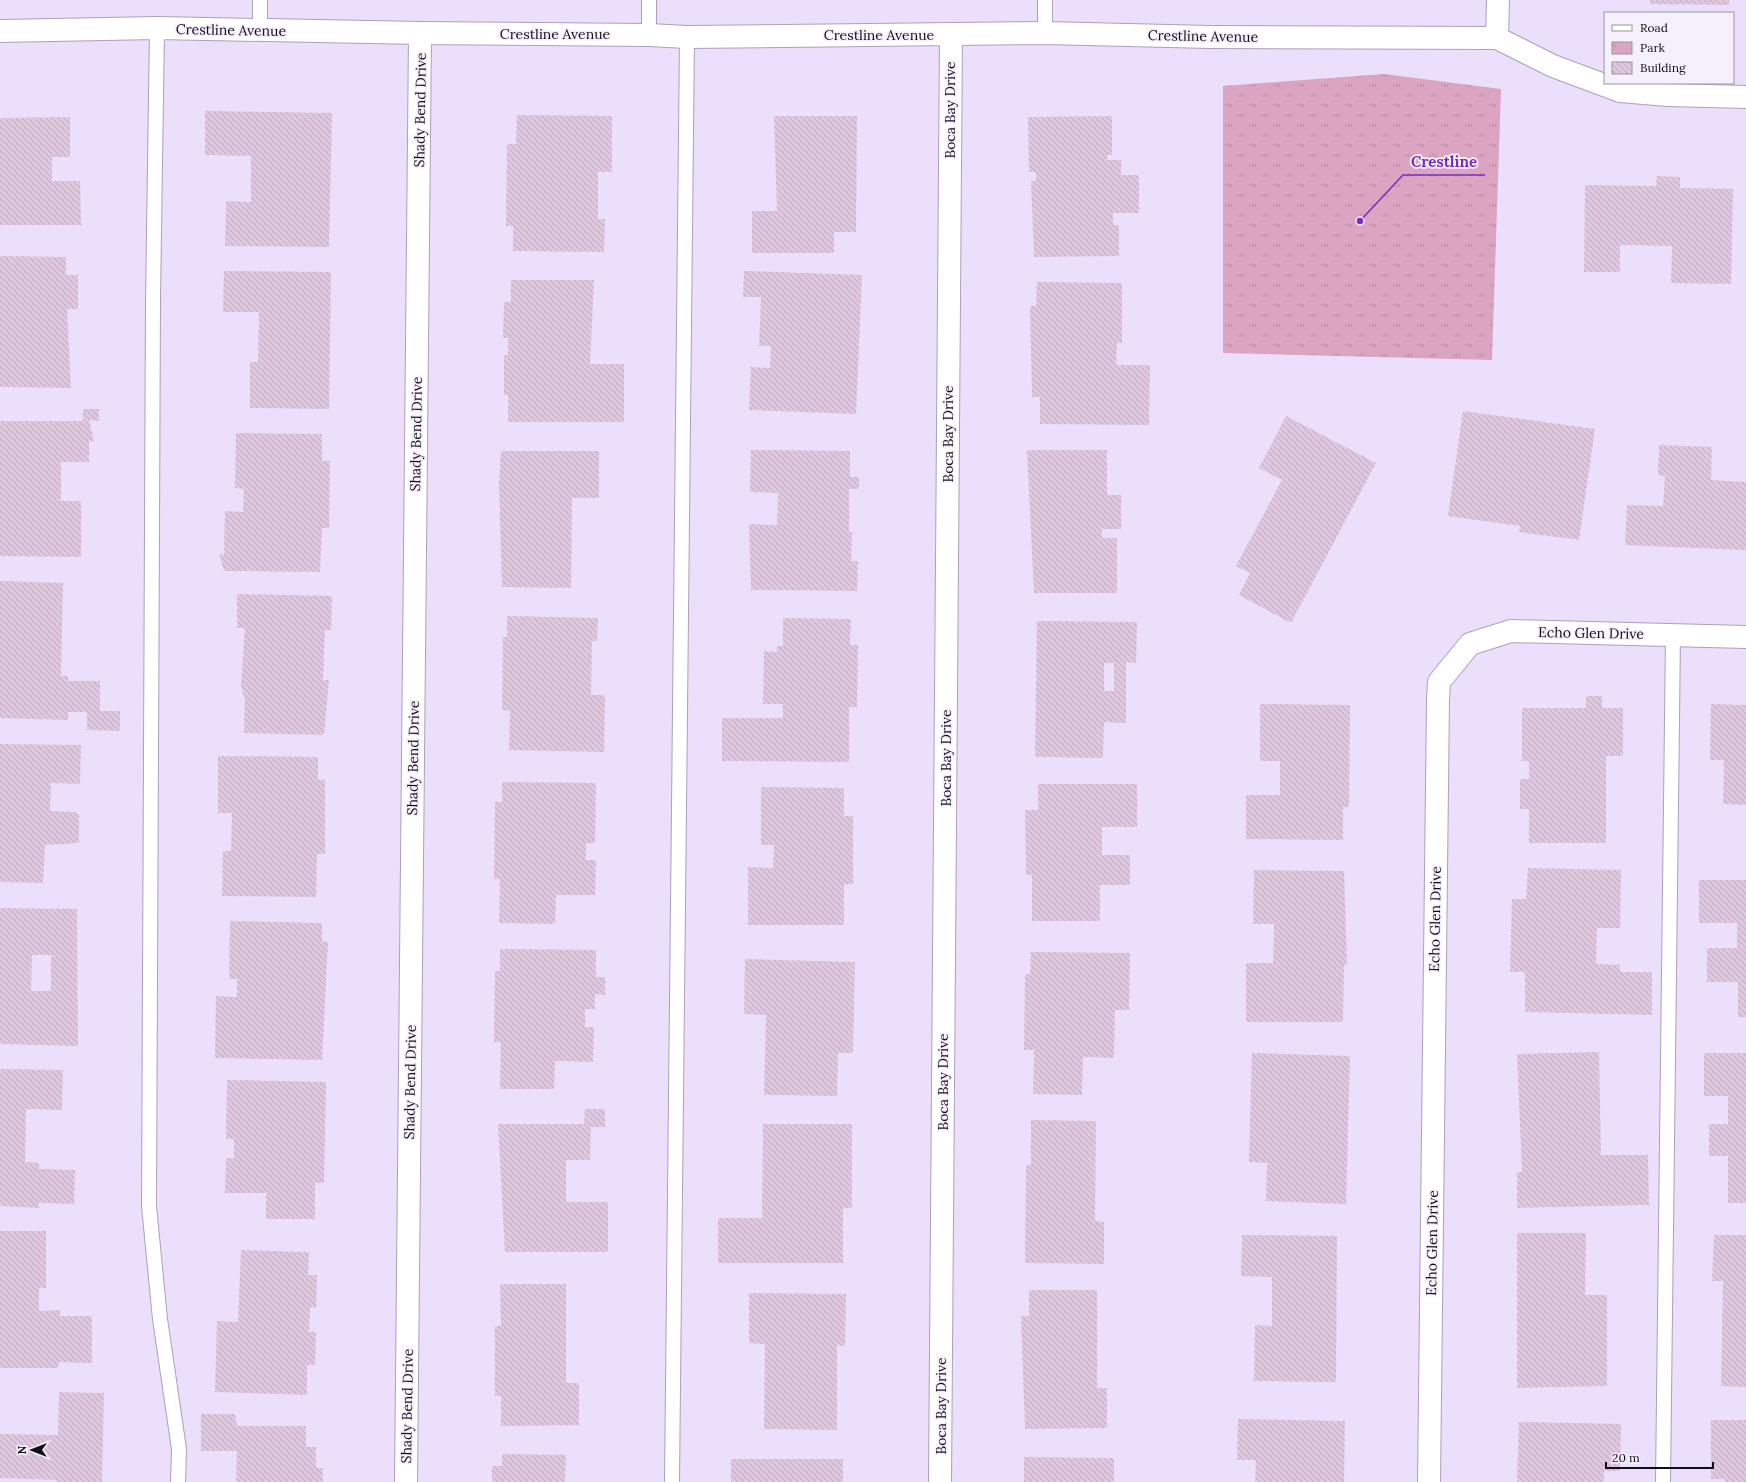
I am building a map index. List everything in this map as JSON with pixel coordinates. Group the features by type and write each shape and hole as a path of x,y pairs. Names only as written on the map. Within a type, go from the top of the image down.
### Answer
{"street":[{"path":"1497,38 1498,0"},
{"name":"Crestline Avenue","path":"0,31 157,28 420,33 649,35 687,37 1045,33 1218,37 1497,38 1553,66 1620,91 1668,95 1746,97"},
{"name":"Shady Bend Drive","path":"406,1482 420,33"},
{"name":"Boca Bay Drive","path":"940,1482 951,35"},
{"name":"Echo Glen Drive","path":"1429,1482 1438,699 1440,682 1470,644 1511,631 1746,637"}],"lane":[{"path":"260,0 260,30"},
{"path":"649,0 649,35"},
{"path":"1045,0 1045,33"},
{"path":"157,28 153,325 149,1206 160,1319 179,1449 178,1482"},
{"path":"672,1482 687,37"},
{"path":"1663,1482 1673,635"}],"green space":[{"path":"1384,74 1501,89 1492,360 1223,353 1223,86"}],"building":[{"path":"1650,0 1729,0 1729,5 1650,4"},
{"path":"205,111 332,113 329,247 225,246 226,201 251,202 251,156 205,155"},
{"path":"517,115 612,116 612,172 598,172 598,219 605,219 604,252 513,251 513,226 506,226 507,144 516,144"},
{"path":"774,116 857,116 856,232 834,232 834,253 752,253 752,211 777,211"},
{"path":"1112,116 1112,155 1107,155 1107,160 1121,160 1121,175 1139,175 1139,213 1113,213 1113,225 1119,225 1119,256 1034,257 1031,181 1036,181 1036,172 1029,172 1028,117"},
{"path":"70,117 70,157 52,157 52,181 80,181 81,225 0,225 0,118"},
{"path":"1657,176 1680,177 1680,188 1733,189 1731,284 1671,283 1672,246 1620,245 1620,272 1584,272 1585,185 1656,186"},
{"path":"0,256 66,257 66,275 78,275 78,309 67,309 71,388 0,387"},
{"path":"224,271 331,272 329,409 250,408 250,362 258,362 259,312 223,312"},
{"path":"744,271 862,275 856,414 749,410 751,367 770,368 771,346 759,346 761,297 743,297"},
{"path":"511,280 594,280 590,364 624,364 624,422 508,422 508,395 504,395 504,355 508,355 508,338 503,338 504,302 511,302"},
{"path":"1037,282 1122,283 1122,343 1117,343 1116,365 1150,365 1149,425 1040,424 1040,397 1032,397 1030,306 1036,306"},
{"path":"83,409 99,409 99,421 89,420 94,441 89,441 89,462 61,462 61,501 81,501 81,557 0,556 0,421 83,421"},
{"path":"1463,411 1595,429 1579,540 1519,532 1520,526 1448,516"},
{"path":"1286,416 1376,463 1291,623 1239,595 1250,573 1236,566 1282,480 1259,468"},
{"path":"236,433 322,434 322,461 330,461 329,528 322,528 320,572 224,571 219,554 224,554 225,511 243,512 244,489 235,488"},
{"path":"1659,445 1712,447 1711,480 1746,482 1746,550 1625,545 1627,505 1663,506 1665,476 1658,475"},
{"path":"751,450 850,451 850,477 859,477 859,489 849,489 849,532 852,532 851,561 858,561 857,591 751,590 749,524 777,525 778,493 750,492"},
{"path":"1027,450 1107,450 1107,495 1121,495 1121,529 1102,529 1102,538 1117,538 1117,593 1034,593"},
{"path":"501,451 599,451 599,498 572,498 571,588 502,587 499,484"},
{"path":"0,581 63,583 61,676 68,676 68,681 100,681 100,711 120,711 120,731 87,730 87,712 68,712 68,720 0,718"},
{"path":"237,594 332,596 331,630 325,630 323,680 329,680 324,735 244,733 245,700 241,686 245,628 237,628"},
{"path":"507,616 598,618 597,641 592,641 591,695 605,695 604,752 509,750 510,711 502,710 503,637 507,637"},
{"path":"783,618 851,619 850,645 858,645 857,707 849,707 849,762 722,761 722,718 783,718 783,704 763,704 764,651 777,652 777,646 783,646"},
{"path":"1037,621 1137,622 1136,663 1126,662 1126,723 1104,722 1103,758 1035,757","holes":["1104,663 1114,663 1114,691 1104,691"]},
{"path":"1586,696 1602,696 1602,708 1623,708 1623,756 1606,756 1606,843 1529,843 1529,809 1520,809 1520,779 1529,779 1529,761 1522,761 1522,708 1586,708"},
{"path":"1260,704 1350,705 1349,807 1343,807 1343,840 1246,839 1246,795 1280,795 1280,761 1260,761"},
{"path":"1711,704 1746,705 1746,805 1723,804 1724,760 1710,760"},
{"path":"0,744 81,745 80,784 51,783 50,811 75,812 79,815 79,843 45,845 43,883 0,882"},
{"path":"218,756 318,757 318,780 325,780 325,854 317,854 316,897 222,896 223,851 231,851 232,813 218,813"},
{"path":"502,782 596,783 595,843 586,843 586,860 596,860 595,895 556,895 555,924 499,923 500,879 494,879 495,802 502,802"},
{"path":"1038,784 1137,784 1137,827 1102,827 1102,855 1130,855 1130,885 1100,885 1100,921 1032,921 1032,875 1026,875 1025,810 1038,810"},
{"path":"761,787 844,788 844,816 853,816 853,884 844,884 844,925 748,925 748,867 773,868 774,845 761,845"},
{"path":"1528,868 1621,870 1620,928 1597,928 1596,964 1620,965 1620,972 1652,972 1652,1015 1525,1012 1525,972 1510,972 1512,899 1526,899"},
{"path":"1254,870 1344,871 1347,965 1344,965 1343,1022 1246,1022 1246,963 1273,963 1274,924 1253,924"},
{"path":"1699,880 1746,880 1746,1017 1738,1017 1738,982 1707,982 1707,948 1737,948 1737,923 1699,923"},
{"path":"0,908 77,909 78,1046 0,1044","holes":["32,955 51,955 51,991 31,991"]},
{"path":"230,921 322,923 322,941 328,942 322,1060 215,1058 216,996 237,997 237,979 229,979"},
{"path":"500,949 596,950 596,977 605,977 605,995 595,994 595,1009 585,1009 585,1027 594,1027 593,1062 555,1061 554,1089 500,1089 501,1042 494,1042 495,971 500,971"},
{"path":"1031,952 1130,953 1129,1010 1115,1010 1114,1058 1083,1057 1082,1095 1033,1094 1034,1050 1024,1050 1025,974 1030,974"},
{"path":"745,959 855,962 853,1053 838,1053 837,1096 764,1095 766,1015 744,1014"},
{"path":"1599,1052 1601,1155 1648,1155 1649,1205 1517,1208 1517,1172 1522,1172 1517,1054"},
{"path":"1252,1053 1350,1056 1346,1204 1266,1201 1267,1163 1249,1162"},
{"path":"1704,1053 1746,1053 1746,1203 1728,1203 1728,1156 1709,1156 1709,1124 1728,1124 1728,1096 1704,1096"},
{"path":"0,1069 63,1070 62,1110 26,1109 25,1162 39,1163 39,1169 75,1170 74,1204 39,1203 39,1208 0,1206"},
{"path":"227,1080 326,1082 324,1183 315,1183 315,1219 266,1219 266,1193 225,1193 226,1158 234,1158 234,1139 226,1139"},
{"path":"585,1109 605,1109 605,1127 591,1127 590,1160 566,1160 566,1202 608,1202 608,1252 505,1252 498,1124 584,1124"},
{"path":"1031,1120 1096,1121 1095,1221 1104,1222 1104,1264 1025,1263 1026,1165 1031,1165"},
{"path":"763,1124 852,1124 852,1208 843,1208 843,1263 718,1263 718,1218 762,1218"},
{"path":"0,1231 46,1231 46,1288 39,1288 39,1311 60,1310 60,1316 92,1316 92,1363 59,1362 58,1368 0,1368"},
{"path":"1517,1233 1586,1233 1585,1295 1607,1295 1607,1386 1517,1388"},
{"path":"1242,1235 1337,1236 1336,1382 1254,1381 1255,1325 1272,1326 1272,1277 1241,1276"},
{"path":"1714,1235 1746,1235 1746,1387 1721,1386 1723,1281 1712,1281"},
{"path":"241,1250 309,1252 308,1275 317,1275 316,1308 310,1307 309,1332 316,1332 315,1365 307,1365 307,1395 215,1392 217,1321 238,1322"},
{"path":"500,1284 566,1284 566,1383 579,1383 579,1425 501,1426 501,1396 495,1396 495,1326 501,1326"},
{"path":"1029,1290 1097,1290 1097,1388 1107,1388 1107,1428 1025,1429 1021,1316 1029,1316"},
{"path":"749,1293 846,1294 845,1346 837,1345 837,1430 764,1429 765,1344 749,1343"},
{"path":"59,1392 104,1393 102,1482 56,1482 56,1480 0,1478 0,1434 58,1435"},
{"path":"201,1414 235,1414 237,1426 306,1426 306,1447 316,1447 316,1468 323,1468 323,1482 236,1482 237,1451 201,1451"},
{"path":"1238,1419 1345,1421 1344,1482 1255,1482 1256,1460 1237,1460"},
{"path":"1711,1420 1746,1420 1746,1482 1725,1482 1725,1479 1711,1479"},
{"path":"1519,1422 1621,1424 1620,1471 1604,1471 1604,1482 1517,1482"},
{"path":"502,1454 566,1455 565,1482 492,1482 492,1466 502,1466"},
{"path":"1024,1457 1114,1458 1114,1482 1024,1482"},
{"path":"731,1459 843,1459 843,1482 731,1482"}],"place":[{"name":"Crestline","path":"1360,221"}]}
